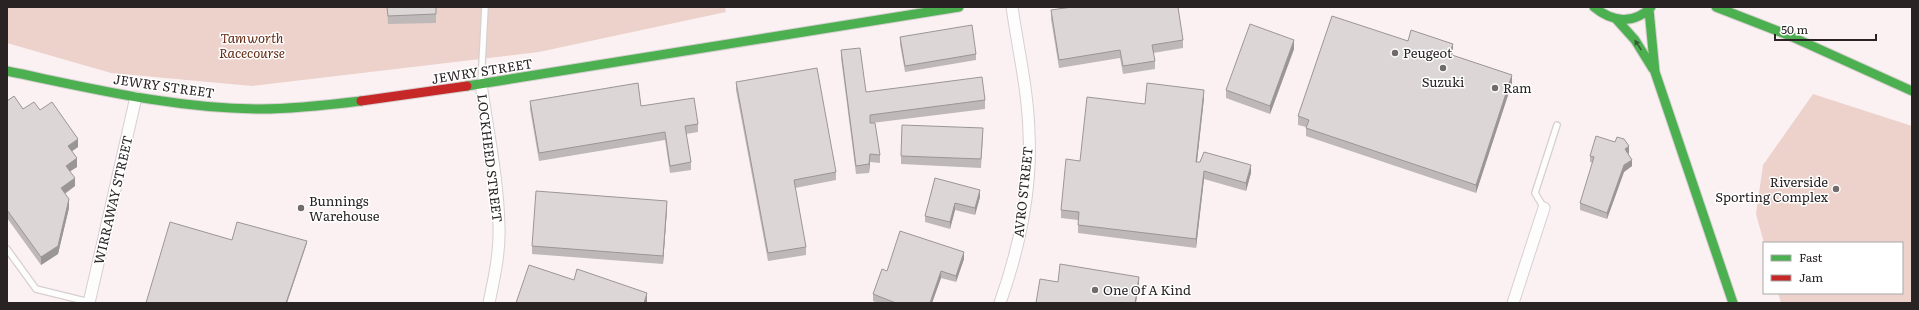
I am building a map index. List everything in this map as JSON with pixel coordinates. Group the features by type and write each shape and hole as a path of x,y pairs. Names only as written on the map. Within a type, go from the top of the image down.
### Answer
{"main road":[{"name":"JEWRY STREET","path":"7,71 136,97 198,106 261,109 363,101 481,84 959,7"},
{"path":"1594,7 1605,16 1617,20 1627,20 1638,17 1650,8"},
{"path":"1716,7 1788,35 1912,91"},
{"path":"1736,7 1788,35"},
{"path":"1650,8 1655,72"},
{"path":"1617,20 1635,40 1655,72 1733,303"}],"street":[{"name":"AVRO STREET","path":"1000,303 1011,270 1023,222 1028,170 1029,134 1012,7"},
{"name":"LOCKHEED STREET","path":"481,84 495,173 499,228 495,274 489,303"},
{"name":"WIRRAWAY STREET","path":"89,302 136,97"},
{"path":"1513,303 1544,208"}],"lane":[{"path":"481,84 485,7"},
{"path":"1544,208 1535,193 1557,125"},
{"path":"7,249 36,289 89,302"}],"green space":[{"name":"Tamworth Racecourse","path":"7,7 725,7 726,12 539,52 252,86 111,73 7,43"},
{"name":"Riverside Sporting Complex","path":"1813,94 1912,126 1912,303 1781,303 1778,294 1903,294 1903,242 1764,242 1756,214 1763,165"}],"building":[{"path":"387,7 436,7 436,14 388,16"},
{"path":"1072,7 1178,7 1183,40 1152,45 1155,61 1123,66 1120,50 1059,60 1051,10"},
{"path":"1332,16 1408,41 1411,30 1453,44 1449,54 1512,75 1476,185 1306,128 1309,120 1298,116"},
{"path":"1250,24 1294,40 1270,106 1226,90"},
{"path":"972,25 976,54 905,66 900,37"},
{"path":"860,48 866,92 982,77 985,100 870,115 870,123 875,123 880,155 870,154 869,164 856,166 841,50"},
{"path":"817,68 836,172 794,180 806,247 768,253 736,82"},
{"path":"638,83 641,106 694,98 698,124 685,126 691,162 670,166 665,132 539,153 530,101"},
{"path":"1147,83 1204,90 1196,162 1200,162 1204,152 1251,165 1246,183 1204,171 1196,239 1078,225 1079,212 1061,210 1066,159 1080,161 1087,97 1145,104"},
{"path":"14,96 23,109 34,102 40,110 52,102 78,139 68,146 77,158 66,166 75,178 61,188 69,199 58,246 41,257 7,210 7,101"},
{"path":"902,125 983,128 981,159 901,156"},
{"path":"1596,136 1615,142 1617,137 1624,139 1629,146 1625,149 1632,160 1624,165 1607,213 1580,203 1594,157 1590,156"},
{"path":"935,178 980,190 975,208 955,203 950,222 925,216"},
{"path":"536,191 667,201 663,256 532,246"},
{"name":"Bunnings Warehouse","path":"170,222 232,240 237,222 307,241 286,303 146,303"},
{"path":"900,231 964,252 956,276 941,271 930,303 896,303 873,294 882,269 887,271"},
{"path":"1060,264 1139,277 1135,303 1036,303 1040,279 1058,282"},
{"path":"529,265 574,280 577,269 647,293 644,303 516,303"}],"traffic: fast":[{"path":"467,86 959,7"},
{"path":"1594,7 1608,16 1623,19 1637,17 1651,7"},
{"path":"1716,7 1788,35 1912,91"},
{"path":"1649,10 1655,72 1733,303"},
{"path":"1617,20 1635,40 1653,69"},
{"path":"7,71 133,96 229,108 273,109 361,101"}],"traffic: jam":[{"path":"361,101 467,86"}],"place":[{"name":"Peugeot","path":"1395,53"},
{"name":"Suzuki","path":"1443,68"},
{"name":"Ram","path":"1495,88"},
{"name":"Riverside Sporting Complex","path":"1836,189"},
{"name":"Bunnings Warehouse","path":"301,208"},
{"name":"One Of A Kind","path":"1095,290"}]}
